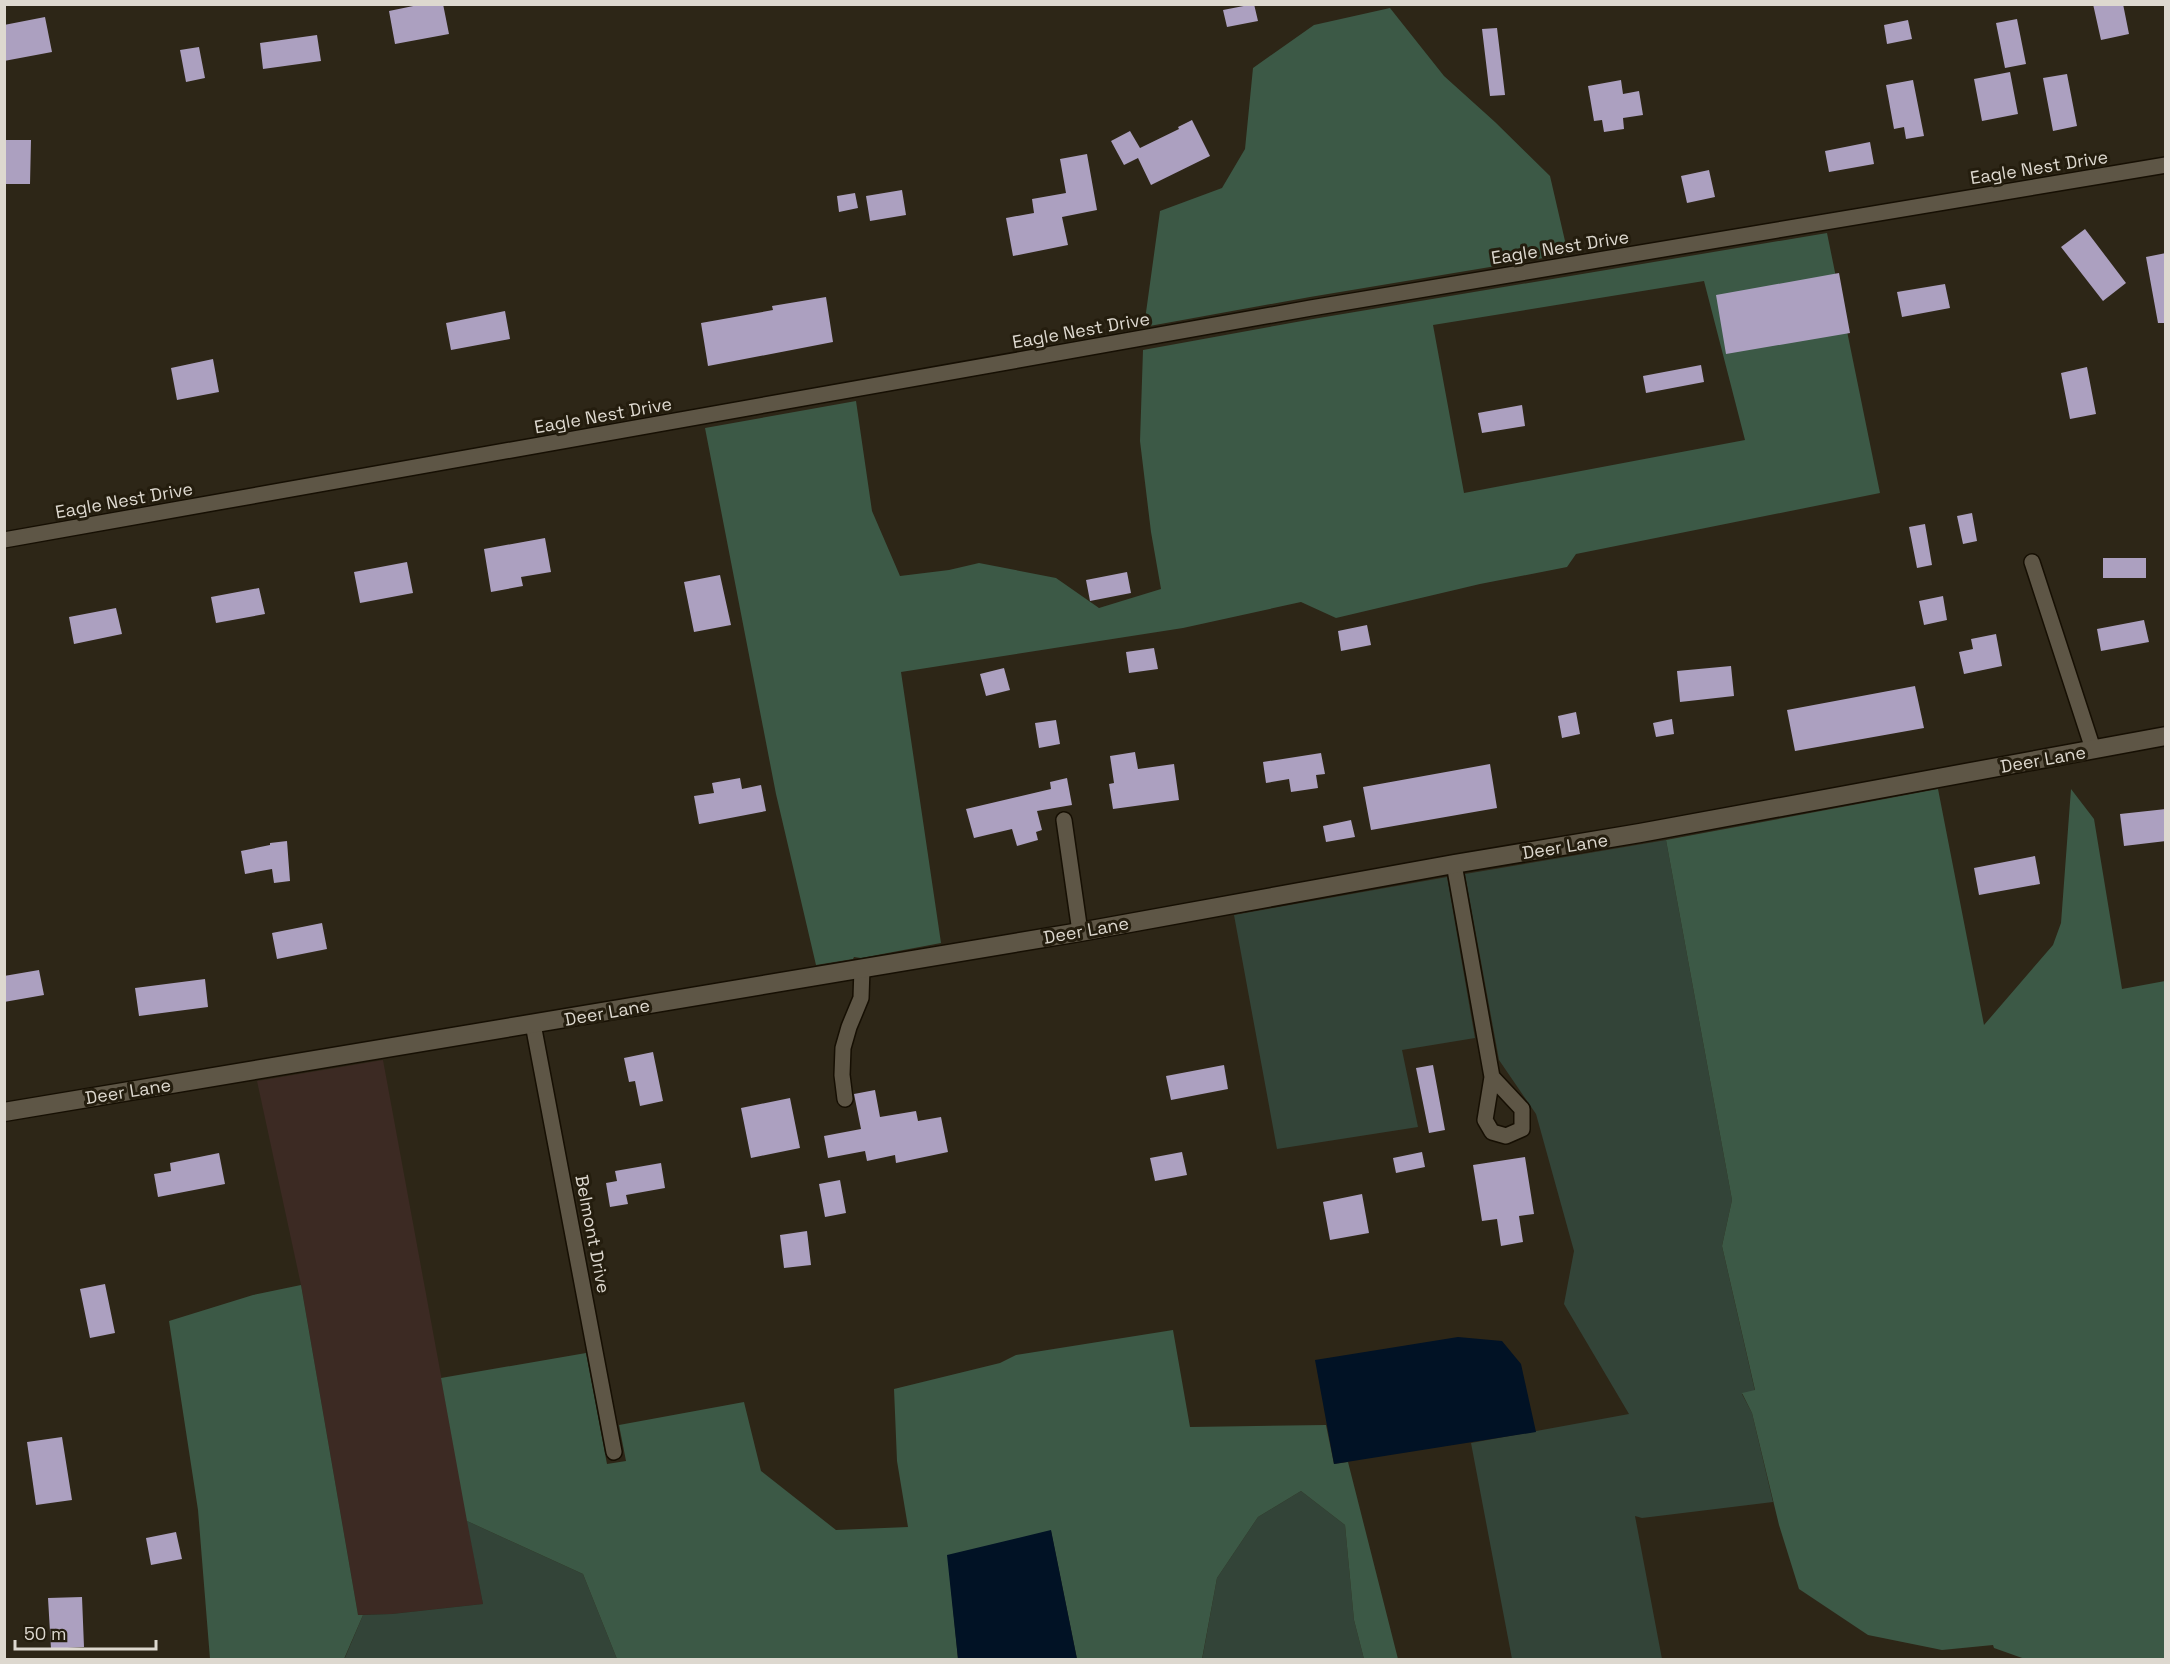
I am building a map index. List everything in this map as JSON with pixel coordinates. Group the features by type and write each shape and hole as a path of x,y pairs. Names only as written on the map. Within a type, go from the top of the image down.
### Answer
{"street":[{"name":"Eagle Nest Drive","path":"4,540 1311,308 2166,165"},
{"path":"2032,562 2093,749"},
{"name":"Deer Lane","path":"4,1112 1080,932 1454,864 1652,831 2166,736"},
{"path":"1064,820 1080,932"},
{"path":"1454,864 1491,1077"},
{"path":"845,1099 842,1075 843,1048 861,998 862,969"},
{"name":"Belmont Drive","path":"533,1024 614,1452"}],"shaded area":[{"path":"383,1060 483,1604 392,1614 358,1615 301,1285 257,1081"}],"green space":[{"path":"1390,8 1444,76 1550,176 1568,254 1144,327 1160,211 1222,188 1245,149 1253,68 1314,25"},
{"path":"1827,233 1880,493 1576,554 1567,567 1480,584 1336,618 1301,602 1183,628 901,672 941,943 816,965 776,794 705,428 856,401 872,511 900,576 949,570 979,563 1056,578 1099,608 1161,589 1151,532 1140,441 1143,350 1313,319","holes":["1704,281 1745,440 1464,493 1433,325"]},
{"path":"1938,789 1984,1025 2053,945 2061,923 2071,789 2094,819 2122,989 2165,981 2166,1658 2163,1659 2025,1659 1994,1648 1993,1645 1942,1650 1868,1635 1799,1589 1779,1525 1752,1413 1742,1393 1755,1390 1722,1246 1732,1200 1666,840"},
{"path":"1666,840 1732,1200 1722,1246 1755,1391 1742,1394 1752,1413 1773,1502 1642,1518 1635,1516 1662,1659 1512,1659 1471,1443 1629,1414 1564,1304 1574,1251 1536,1114 1499,1060 1465,874"},
{"path":"1447,877 1475,1038 1402,1050 1418,1127 1277,1149 1234,915"},
{"path":"301,1285 358,1615 363,1615 344,1659 210,1659 198,1510 169,1321 253,1295"},
{"path":"1173,1330 1190,1427 1326,1425 1334,1464 1348,1462 1398,1659 1364,1659 1354,1620 1345,1525 1301,1491 1258,1517 1217,1578 1202,1659 1077,1659 1051,1531 948,1556 958,1659 617,1659 583,1574 467,1521 441,1378 586,1353 607,1464 626,1461 619,1425 744,1402 761,1471 836,1530 908,1527 897,1461 894,1389 1000,1363 1016,1355"},
{"path":"1301,1491 1345,1525 1354,1620 1364,1659 1202,1660 1217,1578 1258,1517"},
{"path":"467,1521 583,1574 617,1659 344,1660 363,1615 483,1604"}],"water":[{"path":"1458,1337 1502,1341 1521,1364 1536,1432 1334,1464 1315,1360"},
{"path":"1051,1530 1077,1659 958,1659 947,1555"}],"building":[{"path":"423,4 443,4 449,34 395,44 389,11"},
{"path":"1254,4 1258,21 1227,27 1223,10"},
{"path":"2093,4 2123,4 2129,34 2101,40"},
{"path":"45,17 52,52 4,61 4,25"},
{"path":"2017,19 2026,64 2005,68 1996,23"},
{"path":"1908,20 1912,39 1887,44 1884,25"},
{"path":"1497,28 1505,95 1490,96 1482,29"},
{"path":"317,35 321,61 263,69 260,43"},
{"path":"199,47 205,78 186,82 180,50"},
{"path":"2010,72 2018,114 1982,121 1974,79"},
{"path":"2067,74 2077,126 2053,131 2043,78"},
{"path":"1621,80 1623,94 1639,91 1643,115 1623,118 1624,129 1604,132 1602,120 1594,121 1588,86"},
{"path":"1913,80 1924,136 1906,139 1904,127 1894,129 1886,85"},
{"path":"1192,120 1210,156 1151,185 1138,158 1124,165 1111,141 1130,131 1140,148"},
{"path":"5,140 31,140 30,184 4,184"},
{"path":"1870,142 1874,164 1829,172 1825,151"},
{"path":"1087,154 1097,210 1062,217 1068,245 1013,256 1006,218 1034,213 1032,199 1066,193 1060,159"},
{"path":"1709,170 1715,197 1687,203 1681,176"},
{"path":"902,190 906,215 870,221 866,196"},
{"path":"855,193 858,208 839,212 837,196"},
{"path":"2085,229 2126,283 2103,301 2061,247"},
{"path":"2166,253 2166,323 2158,323 2146,257"},
{"path":"1839,273 1850,333 1726,354 1716,295"},
{"path":"1945,284 1950,308 1902,317 1897,292"},
{"path":"826,297 833,342 708,366 701,323 773,310 772,306"},
{"path":"505,311 510,339 451,350 446,323"},
{"path":"213,359 219,392 177,400 171,368"},
{"path":"1701,365 1704,382 1646,393 1643,376"},
{"path":"2087,367 2096,414 2070,419 2061,373"},
{"path":"1522,405 1525,426 1482,433 1478,413"},
{"path":"1972,513 1977,541 1963,544 1957,516"},
{"path":"1925,524 1932,565 1917,568 1909,527"},
{"path":"545,538 551,572 521,577 523,586 491,592 484,549"},
{"path":"2103,558 2146,558 2146,578 2103,578"},
{"path":"407,562 413,593 360,603 354,572"},
{"path":"1127,572 1131,593 1090,601 1086,580"},
{"path":"720,575 731,625 694,632 684,582"},
{"path":"259,588 265,614 216,623 211,597"},
{"path":"1943,596 1947,620 1924,625 1919,601"},
{"path":"116,608 122,634 74,644 69,617"},
{"path":"2144,620 2149,642 2101,651 2097,629"},
{"path":"1367,625 1371,645 1341,651 1338,631"},
{"path":"1996,634 2002,666 1964,674 1959,652 1973,649 1971,639"},
{"path":"1154,648 1158,669 1129,673 1126,652"},
{"path":"1731,666 1734,696 1680,702 1677,671"},
{"path":"1004,668 1010,690 986,696 980,674"},
{"path":"1915,686 1924,728 1795,751 1787,710"},
{"path":"1576,712 1580,734 1562,738 1558,716"},
{"path":"1672,719 1674,734 1656,737 1653,723"},
{"path":"1056,720 1060,744 1039,748 1035,723"},
{"path":"1135,752 1138,769 1174,764 1179,800 1113,809 1109,784 1114,783 1110,756"},
{"path":"1321,753 1325,774 1316,775 1318,788 1291,792 1289,779 1266,783 1263,762"},
{"path":"1490,764 1497,808 1371,830 1363,787"},
{"path":"740,778 742,789 761,785 766,811 699,824 694,796 714,793 712,783"},
{"path":"1067,778 1072,805 1037,811 1042,830 1036,832 1038,840 1017,846 1012,829 974,838 966,809 1051,789 1050,782"},
{"path":"2166,809 2166,841 2124,846 2120,814"},
{"path":"1351,820 1355,837 1326,842 1323,826"},
{"path":"287,841 290,881 274,883 272,869 245,874 241,851"},
{"path":"2035,856 2040,884 1979,895 1974,868"},
{"path":"322,923 327,949 277,959 272,933"},
{"path":"39,970 44,995 4,1002 4,976"},
{"path":"205,979 208,1007 139,1016 135,988"},
{"path":"653,1052 663,1101 640,1106 635,1081 629,1082 624,1058"},
{"path":"1224,1065 1228,1089 1171,1100 1166,1076"},
{"path":"1433,1065 1445,1130 1429,1133 1416,1068"},
{"path":"875,1090 880,1117 916,1111 918,1121 941,1117 948,1152 896,1163 895,1155 867,1161 865,1151 828,1158 824,1136 861,1129 854,1094"},
{"path":"790,1098 800,1148 751,1158 741,1108"},
{"path":"1182,1152 1187,1175 1155,1181 1150,1158"},
{"path":"1422,1152 1425,1167 1396,1173 1393,1158"},
{"path":"219,1153 225,1184 158,1197 154,1174 171,1171 170,1163"},
{"path":"1525,1157 1534,1214 1519,1216 1523,1242 1501,1246 1497,1219 1482,1221 1473,1165"},
{"path":"661,1163 665,1188 626,1195 628,1204 610,1207 606,1183 617,1181 615,1171"},
{"path":"840,1180 846,1213 825,1217 819,1184"},
{"path":"1362,1194 1369,1233 1330,1240 1323,1202"},
{"path":"807,1231 811,1265 784,1268 780,1235"},
{"path":"105,1284 115,1333 90,1338 80,1289"},
{"path":"62,1437 72,1500 36,1505 27,1442"},
{"path":"176,1532 182,1559 151,1565 146,1538"},
{"path":"82,1597 84,1647 51,1649 48,1598"}]}
